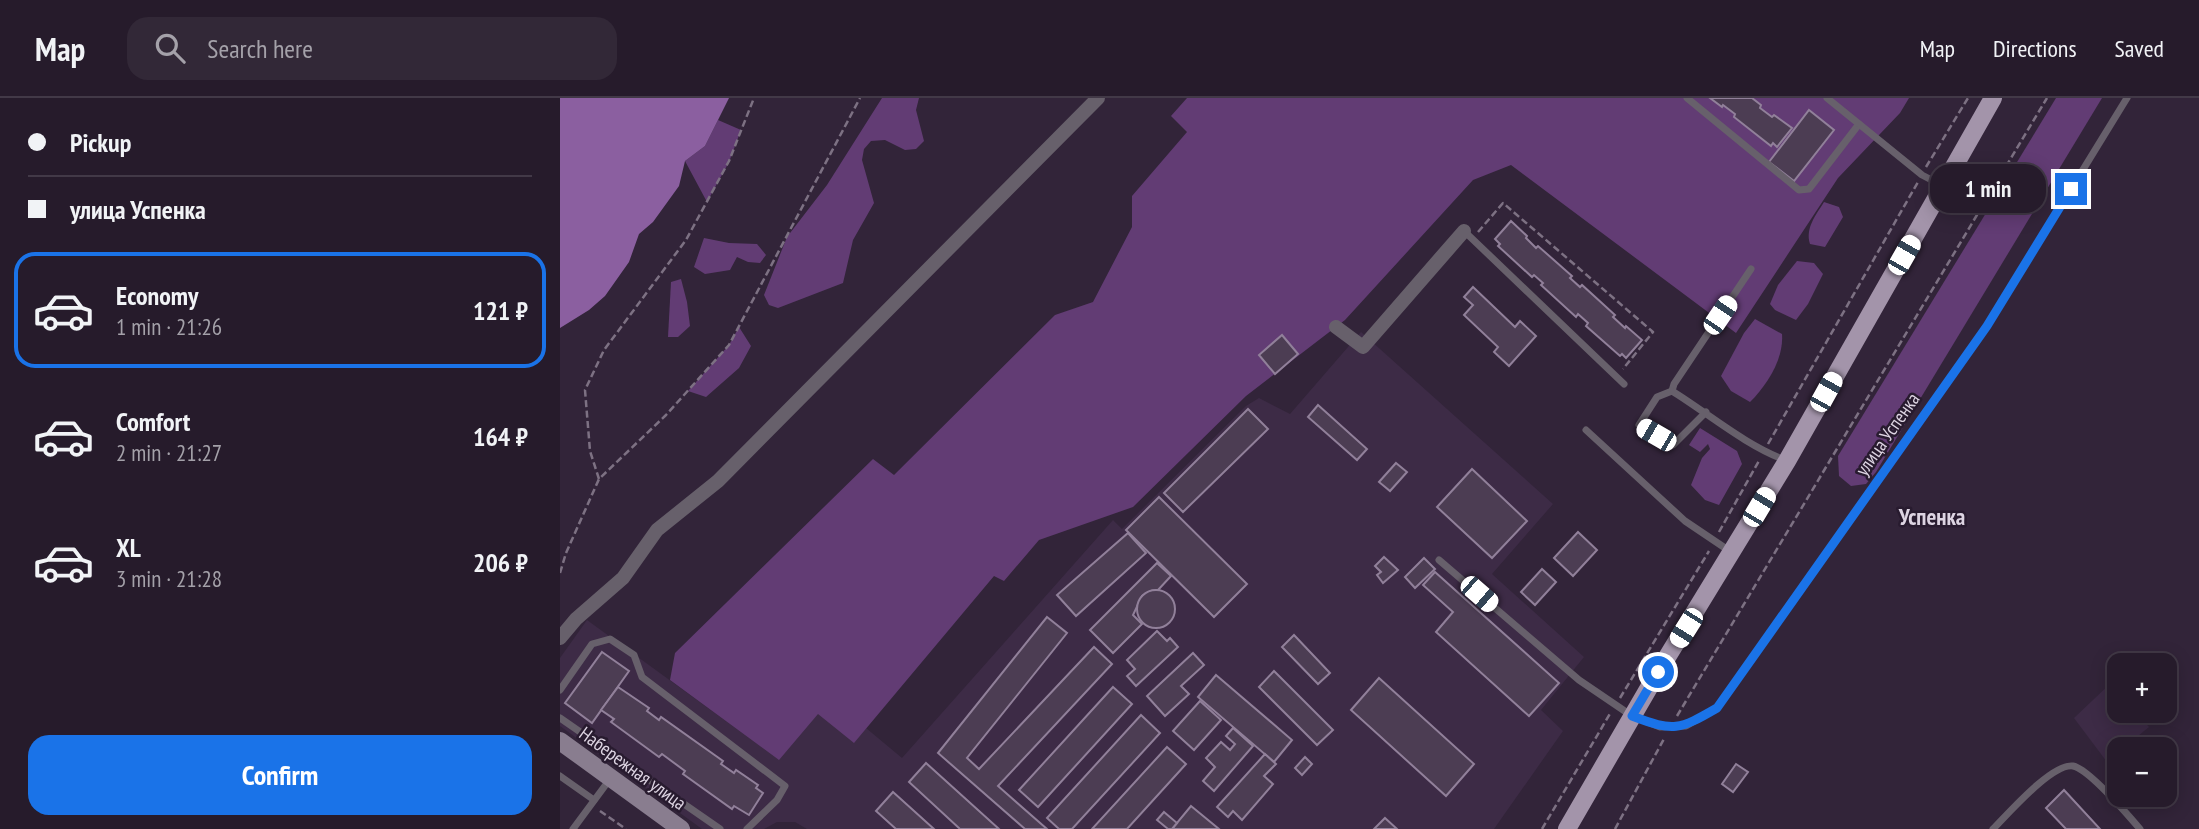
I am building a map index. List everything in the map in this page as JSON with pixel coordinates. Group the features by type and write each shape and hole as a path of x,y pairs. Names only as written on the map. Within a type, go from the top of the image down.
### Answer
{"main road":[{"path":"1567,829 1632,716 1787,461 1993,98"},
{"name":"Набережная улица","path":"560,741 681,829"}],"street":[{"path":"560,638 576,619 623,578 657,530 718,481 1098,98"},
{"path":"1336,327 1363,346 1471,231"}],"lane":[{"path":"1687,98 1799,190 1810,189 1859,124"},
{"path":"1827,98 1922,175 1943,186"},
{"name":"улица Успенка","path":"1671,726 1686,726 1717,708 1987,326 2127,98"},
{"path":"1471,231 1624,384"},
{"path":"1672,391 1674,384 1751,269"},
{"path":"1672,391 1657,397 1639,425 1673,445 1706,412"},
{"path":"1672,391 1763,452 1787,461"},
{"path":"1586,430 1685,521 1732,553"},
{"path":"1439,559 1579,680 1632,716 1660,727 1671,726"},
{"path":"560,690 592,644 610,639 634,655 642,677 785,786 777,800 747,829"},
{"path":"560,718 720,829"},
{"path":"1993,829 2052,772 2064,766 2076,766 2090,776 2140,829"},
{"path":"560,776 594,800"},
{"path":"573,829 611,778"}],"path":[{"path":"599,479 590,451 585,390 604,350 686,240 729,162 754,98"},
{"path":"560,573 566,553 599,479 666,415 729,345 860,98"},
{"path":"1542,829 1714,541 1968,98"},
{"path":"1615,829 1671,726 2047,98"},
{"path":"1471,231 1503,203 1653,332 1622,370 1630,376"}],"shaded area":[{"path":"560,98 729,98 705,146 685,161 679,186 653,222 639,234 629,262 605,296 589,310 560,328"},
{"path":"882,98 919,98 916,110 924,141 916,149 905,150 885,140 871,141 864,149 862,160 874,203 853,240 843,283 778,308 769,305 764,295 787,237 827,185"},
{"path":"1187,98 1909,98 1900,113 1838,178 1736,333 1511,165 1473,180 1345,320 1246,396 1133,507 1039,540 1004,581 994,576 854,743 818,714 779,760 670,680 675,653 873,459 894,475 1055,315 1093,302 1132,227 1132,196 1187,132 1171,116"},
{"path":"2056,98 2102,98 1876,472 1866,484 1851,486 1839,476 1838,456"},
{"path":"718,120 741,130 729,162 707,202 685,161 705,146"},
{"path":"1824,202 1839,207 1843,217 1825,247 1810,244 1809,238 1812,222"},
{"path":"704,238 729,243 757,244 766,255 760,263 737,257 730,270 705,274 694,267"},
{"path":"1797,261 1814,263 1823,274 1808,304 1796,320 1775,310 1770,304 1778,285"},
{"path":"681,279 690,326 678,337 668,337 671,282"},
{"path":"1755,319 1782,334 1782,343 1773,371 1750,402 1731,391 1721,376 1744,333"},
{"path":"739,327 751,346 739,368 706,397 688,391 729,345"},
{"path":"1361,332 1553,504 1492,574 1584,657 1541,710 1563,731 1494,829 807,829 795,822 777,822 764,829 702,829 560,726 560,658 587,620 778,759 818,713 854,742 866,728 902,758 1113,520 1122,529 1246,406 1259,398 1290,414"},
{"path":"1700,428 1737,451 1742,464 1719,505 1705,500 1691,485 1702,458 1710,449 1708,444 1700,452 1689,445"},
{"path":"2107,687 2107,723 2146,723 2149,727 2137,737 2107,737 2107,762 2074,718"}],"building":[{"path":"1710,98 1752,98 1772,117 1774,115 1792,128 1777,147 1773,143 1771,146 1734,117 1735,114"},
{"path":"1809,110 1834,130 1794,181 1769,162"},
{"path":"1511,221 1536,248 1538,246 1572,276 1570,278 1580,287 1582,285 1615,315 1613,317 1625,328 1626,326 1642,340 1626,358 1622,354 1620,356 1586,326 1588,323 1578,314 1576,317 1541,285 1543,283 1534,275 1532,277 1498,246 1500,244 1495,239"},
{"path":"1473,287 1515,327 1520,321 1536,336 1509,366 1494,352 1498,347 1464,315 1473,305 1464,297"},
{"path":"1282,335 1298,354 1275,374 1259,355"},
{"path":"1318,405 1367,449 1357,460 1308,417"},
{"path":"1248,409 1268,429 1183,512 1164,493"},
{"path":"1396,463 1407,472 1390,491 1379,482"},
{"path":"1472,469 1527,521 1492,558 1437,507"},
{"path":"1159,497 1247,584 1214,617 1126,530"},
{"path":"1578,532 1597,550 1573,576 1554,558"},
{"path":"1128,533 1146,553 1076,616 1057,595"},
{"path":"1384,557 1398,570 1383,583 1377,575 1381,572 1375,566"},
{"path":"1424,558 1435,569 1415,588 1405,577"},
{"path":"1157,563 1171,576 1158,590 1142,596 1133,615 1142,624 1113,653 1090,630"},
{"path":"1542,569 1556,582 1535,605 1521,592"},
{"path":"1435,572 1559,683 1529,716 1436,632 1453,612 1423,585"},
{"path":"1156,590 1169,596 1175,609 1169,622 1156,628 1143,622 1137,609 1143,596"},
{"path":"1047,617 1067,633 967,758 979,769 1094,647 1112,664 998,786 1047,829 1025,829 938,753"},
{"path":"1157,631 1167,641 1170,638 1178,647 1136,686 1127,676 1135,669 1127,660"},
{"path":"1294,635 1330,673 1318,684 1282,647"},
{"path":"602,652 629,671 592,723 565,703"},
{"path":"1193,653 1204,665 1181,686 1189,694 1165,716 1147,696"},
{"path":"1274,671 1333,730 1317,745 1259,687"},
{"path":"1216,675 1292,740 1274,762 1198,697"},
{"path":"1379,678 1474,764 1446,796 1351,710"},
{"path":"618,687 649,708 647,711 659,720 661,717 723,761 721,764 734,773 736,770 758,785 756,788 763,793 749,815 734,806 732,809 683,774 685,771 662,754 659,757 611,722 614,719 601,710"},
{"path":"1113,687 1132,704 1038,807 1019,790"},
{"path":"1200,701 1221,720 1194,750 1173,731"},
{"path":"1141,715 1160,733 1072,829 1059,829 1047,818"},
{"path":"1233,728 1253,746 1214,791 1203,781 1215,767 1206,758 1221,742 1230,750 1235,744 1226,736"},
{"path":"1167,747 1186,764 1127,829 1092,829"},
{"path":"1265,754 1276,764 1264,776 1273,784 1242,820 1233,811 1228,817 1217,807"},
{"path":"1305,757 1312,764 1302,775 1295,768"},
{"path":"926,763 999,829 960,829 909,782"},
{"path":"1736,764 1748,772 1733,792 1722,784"},
{"path":"2064,790 2100,829 2066,829 2046,808"},
{"path":"893,792 934,829 896,829 876,811"},
{"path":"1191,806 1219,829 1172,829"},
{"path":"1164,812 1177,823 1172,829 1157,820"},
{"path":"1385,818 1397,829 1374,829"}],"district":[{"name":"Успенка","path":"1932,516"}],"route":[{"path":"1658,672 1632,716 1660,727 1686,726 1717,708 1987,326 2071,189"}]}
